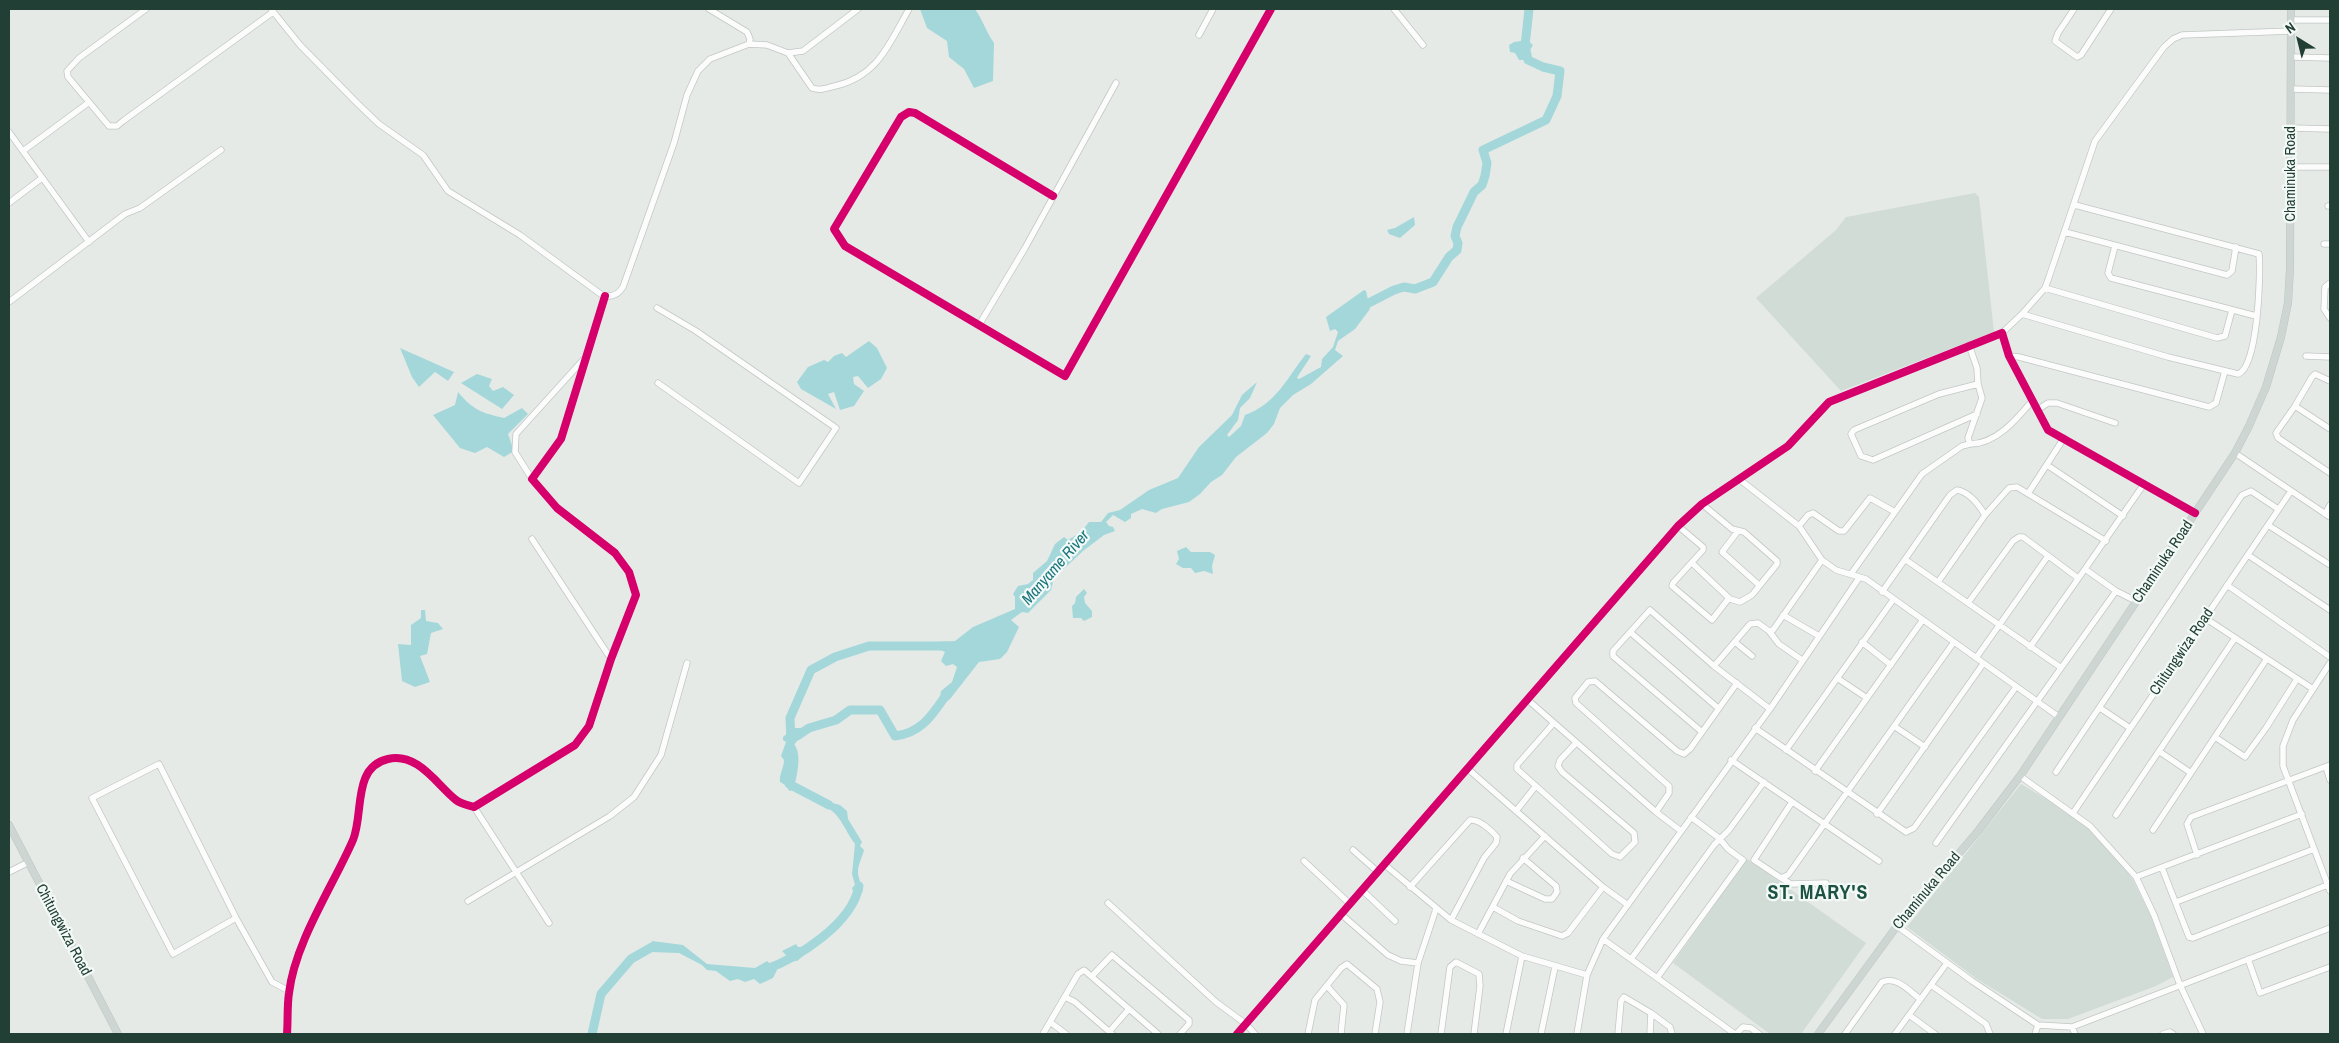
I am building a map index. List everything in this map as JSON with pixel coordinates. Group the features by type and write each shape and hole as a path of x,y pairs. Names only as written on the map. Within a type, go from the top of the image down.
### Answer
{"main road":[{"name":"Chaminuka Road","path":"1818,1034 1898,926 1978,831 2020,776 2196,513 2235,453 2249,426 2266,387 2285,320 2290,269 2291,9"},
{"name":"Chitungwiza Road","path":"9,825 27,863 118,1034"}],"street":[{"path":"146,9 69,67 68,77 109,126 116,126 272,11 300,45 379,124 423,155 448,191 520,235 605,296 617,294 623,287 671,152 694,78 710,59 749,44 767,45 788,53 803,51 858,9"},
{"path":"709,9 747,32 750,39 749,44"},
{"path":"788,53 812,88 819,90 842,85 864,75 875,66 909,9"},
{"path":"1199,35 1213,9"},
{"path":"1053,196 915,113 908,112 901,117 834,229 845,246 1065,376 1271,9"},
{"path":"1394,9 1422,45"},
{"path":"2074,9 2058,33 2056,41 2076,57 2081,55 2111,9"},
{"path":"2292,20 2330,20"},
{"path":"1237,1034 1529,701 1678,526 1702,504 1788,446 1829,402 2002,332 2022,314 2045,288 2075,205 2081,179 2102,129 2172,39 2182,35 2292,31"},
{"path":"2292,57 2330,58"},
{"path":"979,325 1025,248 1116,82"},
{"path":"2291,90 2330,90"},
{"path":"23,151 88,103"},
{"path":"2290,128 2330,129"},
{"path":"9,132 89,242"},
{"path":"9,302 125,214 140,208 221,150"},
{"path":"2291,167 2330,167"},
{"path":"9,203 42,178"},
{"path":"2022,314 2168,357 2238,374 2244,370 2255,343 2259,254 2075,205"},
{"path":"2065,232 2227,275 2232,271 2236,247"},
{"path":"2115,246 2108,273 2110,278 2256,316"},
{"path":"2330,283 2325,287 2324,309 2330,318"},
{"path":"2045,288 2218,338 2225,336 2232,310"},
{"path":"532,479 561,439 605,296"},
{"path":"657,308 696,331 836,428 799,483 658,383"},
{"path":"2002,332 2009,356 2046,427 2196,513"},
{"path":"1970,345 1977,368 1982,400 1968,438 1970,444"},
{"path":"2009,356 2019,357 2209,407 2216,402 2225,371"},
{"path":"2306,356 2330,357"},
{"path":"474,807 575,745 590,726 636,595 629,572 615,553 557,508 532,479 515,452 516,434 585,357"},
{"path":"2330,381 2315,374 2276,436 2330,473"},
{"path":"1978,384 1939,394 1854,430 1851,434 1861,456 1872,460 1978,414"},
{"path":"1851,574 1926,470 1962,446 1980,444 2006,428 2032,401"},
{"path":"2037,410 2048,403 2057,403 2115,423"},
{"path":"2295,406 2330,429"},
{"path":"2029,492 2064,438"},
{"path":"2235,453 2328,516 2330,505"},
{"path":"2047,465 2123,516"},
{"path":"1739,479 1799,526 1822,560 1836,570 1866,579 1922,621 2059,717"},
{"path":"2030,647 2106,541 2144,484"},
{"path":"1938,582 1985,515 2012,487 2029,492 2106,541"},
{"path":"1882,592 1954,492 1962,491 1977,503 1985,515"},
{"path":"2056,772 2242,495 2251,491 2278,510"},
{"name":"Chitungwiza Road","path":"2074,813 2291,491"},
{"path":"1799,526 1808,515 1813,513 1839,531 1844,531 1870,498 1895,512"},
{"path":"1692,563 1730,600 1735,602 1745,600 1777,564 1777,561 1744,532 1732,529 1702,504"},
{"path":"2268,525 2330,566"},
{"path":"1678,526 1703,548 1673,583 1673,587 1709,620 1713,620 1730,600"},
{"path":"1738,531 1722,552 1760,585"},
{"path":"1968,603 2016,538 2023,537 2078,578"},
{"path":"532,539 612,659"},
{"path":"2248,555 2330,610"},
{"path":"1976,658 2048,556"},
{"path":"1769,631 1773,630 1822,560"},
{"path":"1906,560 2060,667"},
{"path":"2085,569 2116,591 2136,601"},
{"path":"1577,1034 1587,975 1603,940 1731,760 1770,709 1859,578"},
{"path":"2227,586 2330,657"},
{"path":"1936,843 2116,591"},
{"path":"1786,750 1893,600"},
{"path":"1702,732 1613,656 1614,652 1647,612 1652,610 1714,666 1770,709"},
{"path":"1783,615 1819,636"},
{"path":"2205,618 2266,660 2313,689"},
{"path":"1815,771 1922,621"},
{"path":"1714,666 1754,622 1769,631 1779,644 1802,660"},
{"path":"1630,632 1718,708"},
{"path":"2116,815 2235,638"},
{"path":"1735,642 1752,656"},
{"path":"1862,642 1891,665"},
{"path":"1781,878 1788,875 1954,642"},
{"path":"2153,830 2266,660"},
{"path":"468,901 610,816 634,797 661,755 687,663"},
{"path":"2162,868 2188,937 2193,938 2330,886 2283,766 2283,746 2292,720 2330,663"},
{"path":"1877,814 1983,664"},
{"path":"1837,678 1867,698"},
{"path":"2215,737 2245,757 2297,679"},
{"path":"1656,812 1669,793 1669,786 1576,703 1575,698 1588,682 1595,681 1680,753 1688,752 1737,683"},
{"path":"1755,728 1902,831 1911,831 2016,687"},
{"path":"1529,701 1553,724 1681,831"},
{"path":"2100,708 2130,728"},
{"path":"1553,724 1516,767 1518,772 1612,854 1617,857 1624,855 1635,842 1634,833 1560,769 1560,760 1576,743"},
{"path":"1894,726 1925,747"},
{"path":"2160,752 2192,772"},
{"path":"287,1034 289,991 299,954 354,838 364,784 368,771 375,764 390,758 409,761 428,772 458,801 474,807 549,923"},
{"path":"1731,760 1879,861"},
{"path":"236,918 173,954 92,798 159,764 236,918 272,982 289,991"},
{"path":"2197,855 2187,824 2191,818 2328,766 2330,780"},
{"path":"1468,769 1603,886 1628,905"},
{"path":"2020,776 2090,826 2136,877 2154,915 2180,985 2203,1034"},
{"path":"1631,959 1720,838 1729,830 1764,782"},
{"path":"1516,811 1535,787"},
{"path":"1792,802 1754,860 1791,884 1826,883"},
{"path":"2136,877 2302,814"},
{"path":"1657,978 1743,860 1728,849 1720,838 1691,816"},
{"path":"1410,887 1470,820 1476,820 1495,835 1496,843 1484,858 1451,920"},
{"path":"1478,934 1506,881 1523,858 1545,836"},
{"path":"2176,902 2314,849"},
{"path":"1353,850 1378,872"},
{"path":"1506,881 1545,899 1552,899 1557,892 1556,886 1523,858"},
{"path":"1304,861 1350,904"},
{"path":"9,872 27,863"},
{"path":"1385,865 1436,910 1451,920 1522,956 1554,967 1587,975"},
{"path":"1493,907 1534,927 1562,936 1568,933 1603,886"},
{"path":"1362,890 1396,921"},
{"path":"1108,903 1216,1002 1246,1024 1255,1034"},
{"path":"1407,1034 1418,963 1436,910"},
{"path":"1342,915 1388,954 1401,961 1418,963"},
{"path":"1898,926 1947,963 2038,1025 2072,1026 2330,928"},
{"path":"1603,940 1735,1034 1743,1027 1751,1028 1760,1034"},
{"path":"1092,976 1112,955 1189,1020 1189,1024 1180,1034"},
{"path":"1506,1034 1522,956"},
{"path":"2248,960 2260,993 2330,967"},
{"path":"1440,1034 1450,967 1456,962 1479,974 1480,986 1474,1034"},
{"path":"1895,1034 1947,963"},
{"path":"1308,1034 1312,1007 1327,986 1347,964 1374,985 1379,992 1380,1002 1375,1034"},
{"path":"1541,1034 1554,967"},
{"path":"1043,1034 1080,971 1086,971 1158,1034"},
{"path":"1845,1034 1882,982 1891,979 1896,981 1920,999"},
{"path":"1931,985 1986,1024 1990,1034"},
{"path":"1327,986 1344,1005 1341,1034"},
{"path":"1065,997 1075,1002 1111,1033 1129,1009"},
{"path":"1618,1034 1620,1001 1624,997 1652,1013 1670,1027 1672,1034"},
{"path":"1650,1034 1652,1013"},
{"path":"1909,1015 1935,1034"},
{"path":"1050,1022 1066,1034"},
{"path":"2035,1034 2038,1025"},
{"path":"2072,1026 2075,1034"},
{"path":"2163,1034 2170,1032 2173,1034"}],"shaded area":[{"path":"1975,193 1979,197 1994,332 1841,391 1756,298 1836,230 1846,217"},
{"path":"2021,784 2095,828 2133,880 2151,917 2173,977 2156,986 2068,1019 2042,1019 1977,979 1907,927"},
{"path":"1747,859 1866,943 1801,1034 1770,1034 1673,963"}],"water":[{"path":"920,9 975,9 994,43 993,81 974,88 964,69 949,57 947,41 927,28"},
{"path":"1527,40 1533,45 1530,50 1531,60 1519,60 1515,53 1510,52 1509,45 1514,42"},
{"path":"1414,217 1415,225 1400,238 1389,234 1387,230 1395,228"},
{"path":"1364,290 1366,291 1370,309 1355,329 1338,341 1335,350 1343,356 1311,384 1293,395 1280,408 1274,424 1267,433 1236,457 1222,475 1211,482 1189,502 1162,509 1156,513 1142,509 1131,514 1131,518 1125,522 1113,515 1106,522 1115,531 1104,535 1083,551 1054,578 1051,590 1028,613 1022,612 1011,620 1019,627 1007,652 1000,659 979,662 950,699 946,702 940,698 941,691 952,682 957,667 953,664 946,666 941,661 945,652 936,648 937,642 955,641 973,627 1015,609 1015,597 1013,594 1018,586 1028,584 1033,580 1033,573 1047,561 1055,544 1064,537 1068,540 1081,532 1089,522 1101,522 1108,513 1120,510 1149,490 1178,478 1199,447 1232,415 1242,395 1257,382 1250,398 1240,408 1238,420 1227,435 1229,437 1241,426 1245,415 1256,410 1273,397 1306,354 1311,356 1297,378 1299,379 1321,367 1322,359 1333,347 1338,332 1335,329 1330,331 1326,317"},
{"path":"869,341 877,348 887,368 881,379 868,388 858,376 853,377 854,384 864,391 854,406 840,410 834,392 828,394 836,409 801,389 797,382 808,367 824,360 828,362 834,356 842,353 846,357"},
{"path":"400,348 454,372 448,381 435,372 419,387 412,377"},
{"path":"477,374 492,379 489,386 493,391 503,387 514,395 502,409 461,383"},
{"path":"458,392 473,407 490,414 504,418 522,408 528,414 508,434 514,451 504,457 487,447 475,453 460,448 433,415 455,405"},
{"path":"1186,547 1191,552 1210,552 1215,555 1212,566 1213,574 1204,571 1195,573 1191,568 1183,568 1176,564 1179,559 1177,551"},
{"path":"1084,589 1087,593 1084,597 1085,603 1092,611 1092,617 1084,621 1081,618 1073,618 1072,606 1075,603 1076,597"},
{"path":"421,610 425,610 426,621 438,623 443,629 431,633 427,654 420,656 430,682 415,687 402,681 398,644 411,645 411,625 421,618"},
{"path":"793,728 804,728 807,731 794,744 798,754 798,766 794,790 789,791 787,786 780,782 784,760 781,756 786,742 783,740 783,737"},
{"path":"824,798 825,801 840,805 847,811 848,819 862,842 860,846 864,850 858,872 863,891 858,897 854,894 852,888 855,885 852,874 855,844 833,811 821,805 819,799"},
{"path":"652,941 683,945 707,964 755,968 767,961 777,970 773,978 760,984 754,979 745,982 738,979 730,981 716,971 707,970 702,965 679,953 650,952 649,947"},
{"path":"796,944 798,947 807,947 812,944 813,948 797,961 792,961 782,951"}],"waterway":[{"name":"Manyame River","path":"1359,308 1394,290 1404,287 1415,289 1433,282 1449,257 1457,250 1458,243 1455,236 1457,227 1474,192 1482,185 1487,163 1483,150 1546,120 1557,96 1560,71 1543,67 1528,60 1525,46 1529,9"},
{"path":"791,742 790,718 811,670 835,657 869,646 949,646"},
{"name":"Manyame River","path":"797,736 809,728 836,720 850,710 880,710 895,736 905,734 913,731 927,720 948,692"},
{"name":"Manyame River","path":"789,779 789,784 829,805"},
{"name":"Manyame River","path":"764,970 778,965 822,938 846,913 854,900 859,886"},
{"name":"Manyame River","path":"592,1034 601,994 631,959 652,947 660,947"}],"cycle path":[{"path":"1053,196 915,113 909,112 901,117 834,229 845,246 1065,376 1271,9"},
{"path":"287,1034 289,993 299,954 353,840 361,793 369,771 377,764 388,759 399,758 409,760 426,771 456,800 474,807 575,745 589,726 611,659 636,595 629,572 615,553 557,508 532,479 561,439 605,296"},
{"path":"1237,1034 1678,526 1702,504 1788,446 1829,402 2002,333 2009,356 2048,430 2195,513"}],"district":[{"name":"ST. MARY'S","path":"1818,894"}]}
